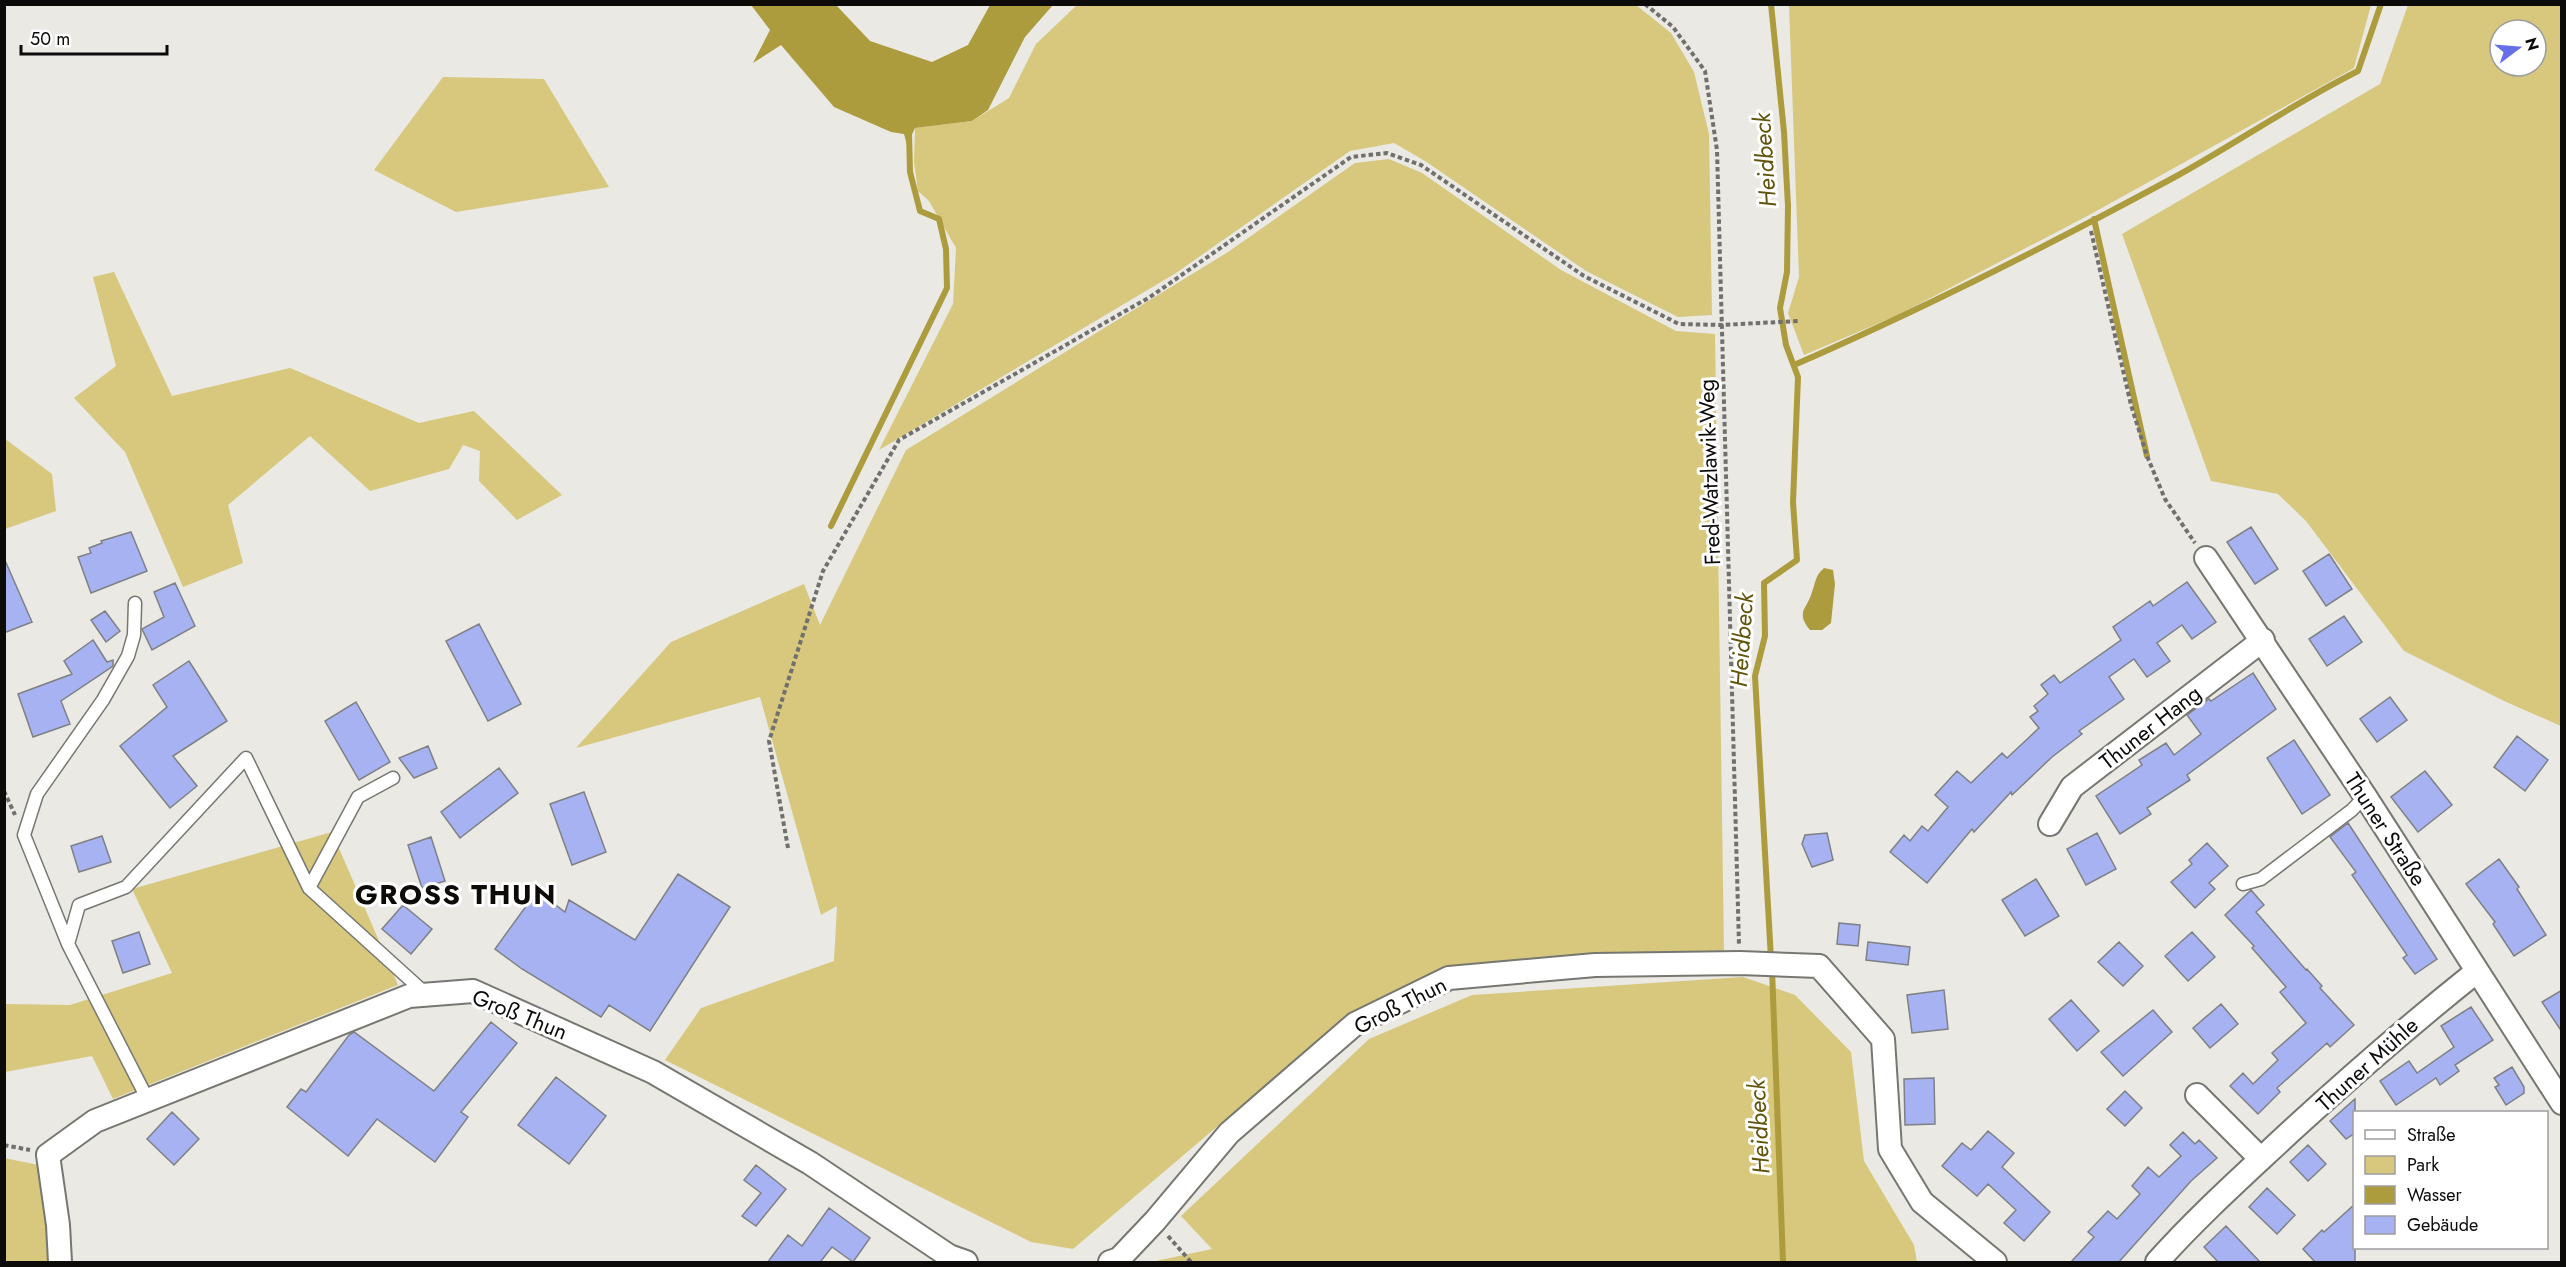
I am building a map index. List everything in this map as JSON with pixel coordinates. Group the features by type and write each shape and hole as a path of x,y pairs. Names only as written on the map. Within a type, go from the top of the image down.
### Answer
{"street":[{"name":"Thuner Straße","path":"2206,558 2263,640 2365,796 2562,1103"},
{"name":"Thuner Hang","path":"2050,824 2072,788 2263,640"},
{"name":"Groß Thun","path":"1110,1263 1119,1259 1155,1221 1230,1133 1355,1024 1449,978 1595,965 1740,963 1820,966 1883,1039 1890,1149 1922,1202 1995,1263"},
{"name":"Thuner Mühle","path":"2157,1263 2261,1159 2402,1030 2476,972"},
{"name":"Groß Thun","path":"60,1263 58,1225 48,1155 95,1121 409,996 473,991 653,1072 810,1163 949,1256 966,1263"},
{"path":"2197,1095 2261,1159"}],"lane":[{"path":"135,603 134,634 128,656 103,700 37,794 24,835 68,944 148,1100"},
{"path":"68,944 79,904 126,887 246,758 309,888 427,994"},
{"path":"309,888 358,797 393,778"},
{"path":"2243,884 2261,879 2352,810 2365,796"}],"path":[{"name":"Fred-Watzlawik-Weg","path":"1645,4 1673,27 1705,71 1717,150 1740,963"},
{"path":"788,848 769,741 823,571 899,440 1150,297 1351,157 1387,153 1421,165 1584,276 1678,324 1721,325 1799,321"},
{"path":"2091,231 2131,405 2153,474 2165,499 2206,558"},
{"path":"1155,1221 1191,1263"}],"green space":[{"path":"1789,4 2371,5 2354,68 2091,214 1898,315 1804,355 1788,313 1799,277"},
{"path":"1077,5 1636,5 1671,33 1694,72 1709,134 1712,315 1678,317 1586,271 1425,161 1394,143 1350,151 1176,273 879,450 953,304 956,248 929,201 918,191 914,162 915,128 972,121 1009,98 1036,44"},
{"path":"2408,5 2561,5 2561,726 2504,701 2404,651 2306,521 2278,494 2211,481 2122,234 2380,84"},
{"path":"443,77 544,79 609,187 456,212 374,170"},
{"path":"1389,159 1422,173 1561,270 1676,331 1715,334 1724,951 1448,967 1346,1017 1073,1249 1031,1242 665,1060 701,1008 834,961 837,906 821,915 760,697 576,748 671,642 804,584 820,625 906,450 1228,252 1355,163"},
{"path":"114,272 172,396 290,368 419,423 474,411 562,495 517,520 479,481 480,451 463,445 449,469 370,491 310,436 228,505 243,563 183,587 125,452 74,398 116,366 93,277"},
{"path":"4,438 52,474 56,511 5,529"},
{"path":"332,832 398,985 113,1099 92,1056 5,1072 5,1004 70,1005 172,973 132,889"},
{"path":"1743,977 1795,995 1851,1052 1864,1161 1914,1245 1917,1262 1151,1262 1212,1249 1181,1216 1369,1039 1472,995"},
{"path":"4,1158 39,1165 51,1262 5,1262"}],"water":[{"path":"751,5 836,5 870,41 932,62 968,45 990,5 1053,5 1025,37 988,110 972,121 915,128 907,145 904,134 891,132 834,107 781,45 753,63 770,30"},
{"path":"1824,568 1833,570 1835,584 1831,623 1822,630 1810,630 1803,619 1803,614 1817,576"}],"building":[{"path":"2251,527 2278,569 2255,584 2227,542"},
{"path":"131,532 147,571 91,593 78,557 91,553 89,548 102,543 101,541"},
{"path":"2329,554 2352,589 2326,606 2303,571"},
{"path":"4,558 32,622 4,633"},
{"path":"2187,582 2216,622 2192,639 2182,625 2157,643 2170,661 2147,677 2134,659 2109,677 2124,699 2079,731 2082,734 2052,757 2012,795 2011,792 1974,832 1972,829 1927,883 1890,852 1904,835 1910,841 1922,826 1928,831 1948,807 1935,795 1957,771 1971,783 2002,753 2007,758 2039,728 2030,717 2038,711 2034,706 2048,694 2041,685 2054,675 2060,683 2121,640 2113,627 2150,601 2153,606"},
{"path":"175,583 195,626 152,650 142,629 164,617 154,592"},
{"path":"105,611 120,631 106,642 91,620"},
{"path":"2344,616 2362,642 2327,666 2309,639"},
{"path":"479,624 521,704 488,721 446,641"},
{"path":"93,640 107,662 113,660 113,666 61,701 70,724 33,737 18,694 72,674 64,661"},
{"path":"189,661 227,721 173,756 197,786 170,808 120,746 167,707 153,685"},
{"path":"2253,673 2276,709 2187,775 2190,780 2147,808 2151,814 2120,834 2096,796 2142,765 2139,760 2166,743 2174,755 2201,734 2187,715"},
{"path":"2390,697 2407,720 2377,742 2360,719"},
{"path":"356,702 390,762 359,780 325,721"},
{"path":"2517,736 2548,760 2525,791 2494,767"},
{"path":"2294,740 2330,795 2302,814 2267,758"},
{"path":"428,746 437,768 414,778 399,758"},
{"path":"499,768 518,793 460,838 441,812"},
{"path":"2425,771 2452,805 2418,832 2391,797"},
{"path":"584,792 606,852 572,865 550,804"},
{"path":"2348,823 2437,959 2415,974 2403,958 2407,955 2352,875 2356,872 2330,837"},
{"path":"1827,833 1833,860 1812,867 1802,844 1805,835"},
{"path":"2097,833 2116,869 2086,885 2067,849"},
{"path":"102,836 111,862 79,872 71,846"},
{"path":"431,837 445,881 422,888 408,845"},
{"path":"2207,843 2228,866 2209,883 2215,889 2195,908 2171,882 2192,864 2189,860"},
{"path":"2499,859 2519,887 2517,889 2546,935 2514,956 2493,924 2495,922 2466,884"},
{"path":"678,874 730,907 650,1031 609,1005 601,1017 522,969 495,949 537,891 565,912 569,900 635,940"},
{"path":"2036,879 2059,916 2025,936 2002,900"},
{"path":"2251,890 2264,905 2256,912 2354,1025 2330,1047 2327,1043 2277,1088 2280,1092 2258,1114 2230,1086 2243,1073 2253,1084 2278,1060 2272,1053 2306,1023 2280,992 2286,987 2252,948 2254,946 2225,915"},
{"path":"403,905 432,929 411,954 382,929"},
{"path":"1839,923 1860,925 1858,946 1837,944"},
{"path":"139,932 150,964 123,973 112,941"},
{"path":"2192,932 2215,957 2188,981 2165,956"},
{"path":"1868,942 1910,947 1908,965 1866,960"},
{"path":"2119,942 2143,966 2123,986 2098,962"},
{"path":"1944,990 1948,1029 1912,1033 1907,995"},
{"path":"2562,990 2562,1032 2542,1002"},
{"path":"2071,1000 2099,1031 2077,1051 2049,1019"},
{"path":"2221,1004 2238,1024 2210,1048 2193,1028"},
{"path":"2471,1007 2493,1040 2455,1065 2459,1071 2440,1085 2436,1078 2396,1105 2380,1081 2409,1061 2417,1073 2454,1047 2441,1026"},
{"path":"2153,1010 2172,1032 2123,1076 2101,1052"},
{"path":"491,1022 517,1043 461,1112 468,1117 435,1162 377,1119 348,1156 287,1107 301,1089 306,1092 349,1035 354,1032 434,1091"},
{"path":"2512,1067 2524,1087 2524,1093 2506,1105 2495,1087 2499,1085 2494,1078"},
{"path":"556,1077 606,1116 569,1164 518,1125"},
{"path":"1934,1078 1935,1124 1905,1125 1904,1079"},
{"path":"2125,1091 2142,1108 2125,1126 2107,1109"},
{"path":"2355,1099 2353,1134 2346,1139 2330,1121"},
{"path":"172,1112 199,1139 174,1165 147,1139"},
{"path":"1988,1131 2014,1153 2002,1167 2050,1212 2024,1241 2004,1223 2016,1210 1988,1184 1977,1196 1942,1166 1962,1143 1971,1150"},
{"path":"2183,1132 2195,1144 2199,1140 2217,1158 2191,1181 2118,1263 2070,1263 2094,1237 2088,1232 2108,1211 2117,1219 2140,1194 2132,1186 2148,1167 2159,1177 2181,1156 2170,1145"},
{"path":"2308,1145 2326,1164 2308,1181 2290,1162"},
{"path":"756,1165 786,1189 756,1226 742,1216 761,1193 744,1180"},
{"path":"2267,1188 2295,1215 2277,1234 2249,1207"},
{"path":"2353,1206 2355,1263 2316,1263 2303,1249 2322,1230 2324,1232"},
{"path":"829,1208 870,1238 853,1262 832,1247 821,1261 823,1263 767,1263 788,1235 802,1246"},
{"path":"2226,1226 2261,1263 2219,1263 2204,1247"}],"waterway":[{"name":"Heidbeck","path":"1771,4 1784,132 1788,206 1787,272 1780,308 1786,345 1798,377 1793,502 1797,560 1764,583 1765,636 1755,676 1771,959"},
{"path":"1794,365 1938,299 2080,228 2173,178 2311,96 2358,71 2381,4"},
{"path":"831,526 947,288 946,249 939,219 920,211 910,172 909,133"},
{"path":"2094,219 2147,456"},
{"name":"Heidbeck","path":"1772,969 1783,1262"}],"district":[{"name":"GROSS THUN","path":"456,894"}]}
